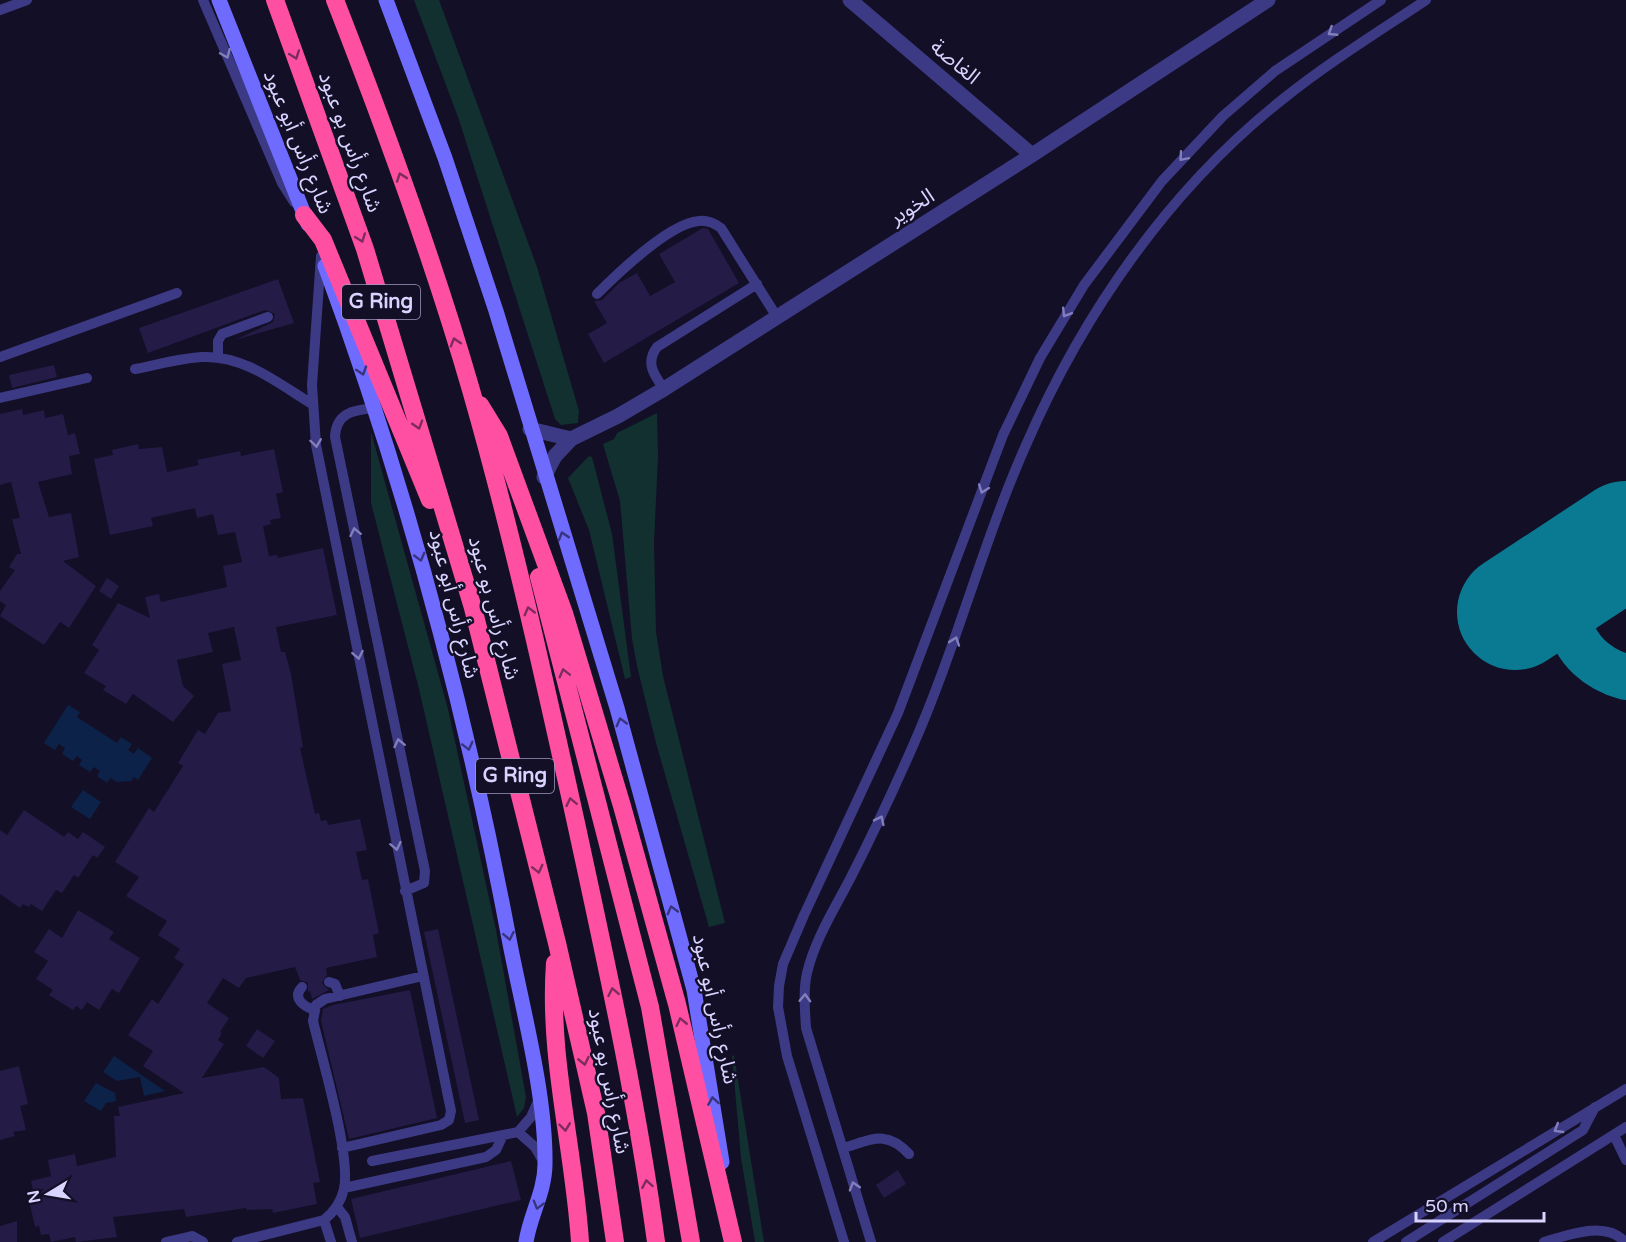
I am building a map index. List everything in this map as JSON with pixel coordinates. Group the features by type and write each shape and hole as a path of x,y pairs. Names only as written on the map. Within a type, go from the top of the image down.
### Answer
{"highway":[{"name":"شارع رأس بو عبود","path":"275,0 365,249 473,608 557,943 596,1113 615,1242"},
{"name":"شارع رأس بو عبود","path":"335,0 379,114 471,391 535,637 610,977 656,1242"},
{"path":"304,215 323,240 473,608"},
{"path":"471,391 500,436 511,472 650,1007 691,1242"},
{"path":"511,472 564,613 622,806 677,1004 733,1242"},
{"path":"557,943 554,983 557,1065 580,1242"}],"street":[{"name":"شارع رأس أبو عبود","path":"219,0 321,256 374,408 410,518 476,778 539,1098 546,1166 543,1188 526,1242"},
{"name":"شارع رأس أبو عبود","path":"386,0 445,158 496,311 544,477 617,708 694,990 733,1242"},
{"name":"الغاصة","path":"850,0 1032,155"},
{"name":"الخوير","path":"544,477 555,456 572,439 609,422 664,389 1032,155 1268,0"},
{"path":"530,429 572,439"}],"lane":[{"path":"0,10 27,0"},
{"path":"203,0 282,183 304,215"},
{"path":"844,1242 787,1056 778,1008 783,964 898,713 1003,435 1040,358 1078,294 1162,181 1223,116 1275,71 1381,0"},
{"path":"871,1242 806,1028 804,1002 806,976 814,950 881,818 938,690 1005,497 1050,392 1086,327 1122,273 1185,193 1215,160 1291,93 1426,0"},
{"path":"597,294 643,253 686,225 700,221 721,228 777,317"},
{"path":"321,256 315,322 312,404 319,464 451,1111 449,1120 441,1125 342,1148"},
{"path":"664,389 651,368 650,360 657,347 757,284"},
{"path":"0,357 177,293"},
{"path":"218,357 218,341 222,334 268,317"},
{"path":"135,369 185,359 218,357 242,363 312,404"},
{"path":"0,398 87,378"},
{"path":"374,408 356,410 341,418 335,428 335,438 425,871 424,883 420,887 405,891"},
{"path":"353,630 374,626"},
{"path":"237,1242 324,1220 336,1207 344,1188 342,1148 313,1021 314,1010 320,1001 423,976"},
{"path":"329,981 335,984 340,996"},
{"path":"302,987 298,993 299,1000 303,1005 314,1010"},
{"path":"1373,1242 1626,1089"},
{"path":"372,1161 518,1132 531,1117 539,1098"},
{"path":"1406,1242 1583,1130 1595,1106"},
{"path":"1443,1242 1626,1128"},
{"path":"518,1132 535,1147 546,1166"},
{"path":"344,1188 486,1157 496,1150 503,1135"},
{"path":"1614,1135 1626,1160"},
{"path":"843,1149 886,1138 899,1143 909,1154"},
{"path":"336,1207 345,1217 352,1242"},
{"path":"324,1220 331,1242"},
{"path":"1544,1242 1596,1231 1612,1232 1625,1242"},
{"path":"166,1242 192,1236 202,1242"}],"green space":[{"path":"414,0 439,0 537,267 579,411 578,423 561,425 555,419 458,117"},
{"path":"657,413 658,456 654,543 656,632 663,676 725,923 709,927 656,743 637,666 632,639 620,501 603,444 614,439 617,433"},
{"path":"371,432 448,709 496,930 526,1097 524,1108 517,1117 419,689 371,503"},
{"path":"589,456 592,457 612,534 631,677 625,679 589,530 568,478"},
{"path":"734,1055 764,1242 755,1242 741,1158 732,1056"}],"water":[{"path":"68,705 80,712 77,717 117,743 121,737 132,744 128,750 134,754 138,748 152,758 138,780 134,777 131,781 117,782 110,778 107,783 97,776 100,771 94,767 90,772 79,765 82,760 77,756 73,761 62,754 65,748 59,744 55,750 44,743"},
{"path":"83,790 101,802 90,819 71,807"},
{"path":"114,1056 165,1091 144,1096 140,1077 117,1081 103,1072"},
{"path":"96,1083 115,1093 116,1101 106,1103 101,1111 84,1101"}],"building":[{"path":"703,228 708,229 739,283 604,363 588,334 607,323 594,301 602,300 619,283 637,273 650,296 675,282 659,254"},
{"path":"278,279 294,323 235,340 273,322 275,314 265,310 148,353 139,328"},
{"path":"54,365 57,377 12,388 9,375"},
{"path":"22,409 23,415 44,410 45,418 63,414 68,435 75,433 80,454 69,456 72,474 38,482 49,517 71,513 79,557 63,561 96,586 69,628 60,622 44,645 0,616 6,605 0,601 0,591 15,570 9,567 17,554 21,554 12,519 20,518 11,482 0,485 0,414"},
{"path":"138,444 139,449 162,447 167,472 199,465 197,460 240,451 241,456 274,449 283,492 276,494 281,518 270,520 271,524 263,526 269,556 277,555 278,558 323,548 337,615 276,627 281,652 285,652 291,674 303,747 300,748 315,814 319,813 321,821 327,820 328,825 360,819 367,850 356,852 362,880 368,879 379,933 373,935 377,957 326,968 327,975 322,983 329,990 312,999 310,991 308,992 308,983 300,980 295,967 246,978 239,988 223,978 207,1003 229,1018 218,1040 224,1044 202,1078 264,1067 279,1078 281,1099 303,1098 320,1182 313,1183 317,1204 273,1213 272,1209 247,1210 246,1208 186,1217 184,1209 113,1217 117,1237 76,1242 75,1237 51,1242 49,1234 41,1235 39,1226 35,1227 29,1200 35,1199 31,1181 51,1176 48,1160 75,1154 77,1166 116,1157 114,1116 120,1116 118,1107 184,1093 143,1066 153,1051 128,1035 152,999 158,1004 184,964 174,958 180,949 158,935 167,921 126,896 139,877 115,862 149,808 154,812 183,766 178,763 198,730 205,734 218,713 231,711 222,664 241,660 234,627 208,633 213,652 177,660 183,686 194,696 173,722 133,694 126,704 103,690 106,686 84,673 99,650 92,645 118,603 150,618 145,597 159,594 161,602 227,587 223,566 242,562 235,532 218,535 213,514 197,518 195,508 151,518 153,526 110,535 94,459 113,455 112,450"},
{"path":"107,578 119,586 111,599 99,591"},
{"path":"24,810 64,837 68,832 78,839 83,832 105,847 97,858 93,855 78,878 74,875 62,893 56,890 42,911 31,904 29,907 23,904 20,908 0,894 0,830 7,835"},
{"path":"78,910 114,932 109,939 140,958 119,993 112,989 99,1010 87,1002 82,1010 76,1006 73,1010 49,995 53,990 36,979 48,961 34,952 49,929 62,938"},
{"path":"438,929 479,1120 465,1123 424,932"},
{"path":"410,990 437,1118 349,1139 321,1021 323,1009"},
{"path":"257,1029 275,1041 263,1058 246,1046"},
{"path":"19,1066 28,1104 20,1106 26,1130 13,1132 15,1136 0,1140 0,1071"},
{"path":"511,1161 521,1200 360,1238 351,1199"},
{"path":"898,1170 906,1184 884,1198 876,1185"},
{"path":"17,1221 17,1242 0,1242 0,1226"}],"taxiway":[{"path":"1577,570 1571,602 1572,631 1582,650 1597,664 1626,677"}],"runway":[{"path":"1515,612 1626,539"}]}
